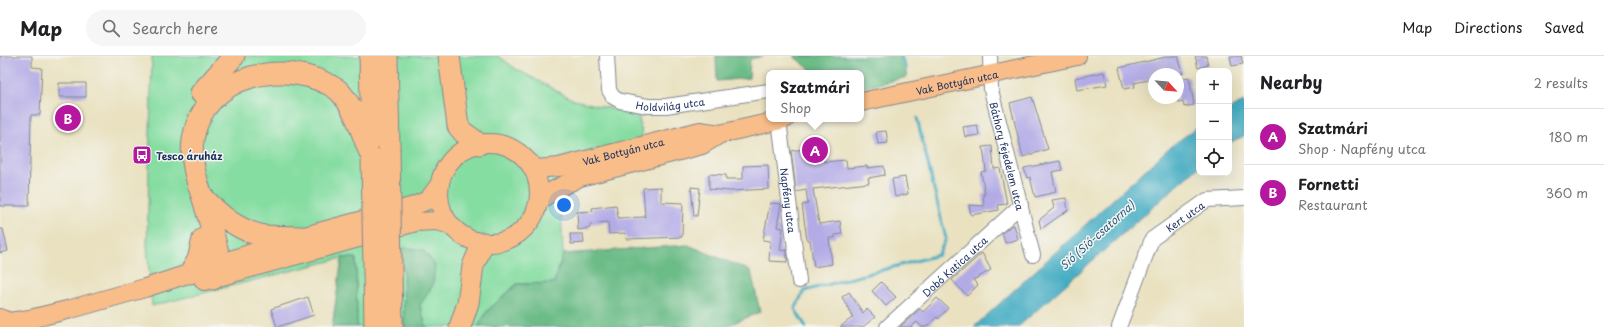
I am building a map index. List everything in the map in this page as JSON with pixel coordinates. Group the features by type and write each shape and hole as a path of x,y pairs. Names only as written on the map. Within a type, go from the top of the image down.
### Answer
{"highway":[{"path":"220,270 203,239 188,201 181,163 181,146 184,130 191,109 197,99 234,56"},
{"path":"370,56 380,152 392,327"},
{"path":"375,327 380,152 387,56"},
{"path":"449,56 458,126 463,132 479,144"},
{"path":"220,270 201,194 193,169 193,140 198,121 205,107 220,89 233,79 258,69 286,66 308,72 327,82 338,90 380,152"},
{"path":"201,194 225,218 239,228 265,236 301,237"},
{"path":"190,273 198,260 203,239"},
{"path":"460,327 468,302 473,266 483,243"}],"main road":[{"name":"Vak Bottyán utca","path":"864,101 1077,56"},
{"name":"Vak Bottyán utca","path":"539,201 552,191 580,177 702,145 720,134 773,122"},
{"name":"Vak Bottyán utca","path":"529,162 536,169 559,167 700,131 720,134"},
{"path":"48,327 220,270 301,237 412,207 428,200 440,184 445,170 453,158 465,149 479,144 493,143 506,146 519,152 529,162 538,181 539,201 536,211 528,225 515,236 499,242 483,243 471,240 460,234 451,225 442,210 440,202 440,184"},
{"path":"0,319 9,322 30,320 145,288 190,273 220,270 416,222 437,221 451,225"},
{"path":"0,319 3,327"}],"street":[{"name":"Holdvilág utca","path":"607,56 609,90 614,97 620,100 648,106 666,106 766,92"},
{"name":"Báthory fejedelem utca","path":"990,56 991,90 1034,255"},
{"name":"Napfény utca","path":"782,122 799,281"},
{"name":"Kert utca","path":"1119,327 1152,239 1207,200 1244,198"},
{"name":"Dobó Katica utca","path":"887,327 1021,205"}],"green space":[{"path":"152,56 498,56 516,69 574,100 617,110 638,113 643,140 559,158 563,254 554,283 517,284 487,311 478,327 426,327 420,305 433,285 403,247 404,327 357,327 356,258 342,258 152,306 147,246"},
{"path":"716,56 764,56 750,59 749,78 717,81"},
{"path":"793,56 902,56 907,77 864,87 864,70 811,70"},
{"path":"688,245 751,271 760,312 724,327 478,327 487,311 517,284 554,283 563,254"},
{"path":"403,247 423,250 435,265 433,285 420,305 426,327 404,327"},
{"path":"342,258 356,258 357,327 332,327"}],"water":[{"path":"1244,102 1244,136 1232,142 1232,140 1232,108"},
{"name":"Sió (Sió-csatorna)","path":"1196,128 1196,169 1018,327 974,327 1170,147"}],"building":[{"path":"0,56 32,56 32,67 42,68 40,115 31,115 29,206 0,206"},
{"path":"1170,56 1178,56 1181,68 1148,68 1148,80 1134,83 1135,87 1124,89 1119,68"},
{"path":"1195,56 1206,56 1208,65 1198,68"},
{"path":"1230,56 1241,56 1243,64 1232,66"},
{"path":"1104,72 1107,85 1077,90 1075,78"},
{"path":"1189,77 1194,105 1184,107 1184,104 1184,78"},
{"path":"59,83 86,83 86,97 59,97"},
{"path":"1032,97 1048,149 1023,157 1010,103"},
{"path":"977,125 979,135 965,137 963,127"},
{"path":"886,131 888,143 878,144 876,132"},
{"path":"992,146 994,169 1000,168 1007,204 998,205 999,210 971,215 969,205 984,206 983,194 985,194 981,172 986,171 983,147"},
{"path":"804,149 807,155 823,153 824,162 846,160 847,168 884,166 885,175 868,178 869,183 813,189 819,224 840,221 842,234 835,235 835,238 829,238 832,264 814,267 810,240 807,240 802,205 808,204 806,190 796,192 791,151"},
{"path":"1060,161 1062,170 1052,172 1056,192 1035,197 1030,177 1027,178 1024,168"},
{"path":"768,165 769,189 730,191 709,189 709,174 726,175 726,179 743,179 743,166"},
{"path":"905,177 908,194 895,197 892,179"},
{"path":"661,187 661,202 683,203 682,237 626,239 625,233 609,234 608,222 590,224 590,228 578,230 577,212 593,211 592,208 616,205 618,218 645,217 643,188"},
{"path":"691,187 700,188 697,216 694,216"},
{"path":"1066,198 1068,210 1041,229 1039,220 1054,208 1052,200"},
{"path":"770,203 781,204 777,227 783,228 780,250 787,251 787,262 769,261 770,241 763,240"},
{"path":"1014,225 1018,239 1005,243 1002,233"},
{"path":"0,229 3,229 8,251 0,253"},
{"path":"570,234 583,234 584,243 571,244"},
{"path":"982,253 991,270 973,280 978,285 967,296 952,280"},
{"path":"881,282 896,297 886,306 872,291"},
{"path":"849,292 863,313 867,309 875,317 863,327 840,327 853,317 842,297"},
{"path":"308,297 314,315 277,327 271,309"},
{"path":"937,298 948,308 938,319 937,317 926,327 922,327 917,322 911,327 900,327 920,309 923,312"}],"waterway":[{"path":"901,56 906,69"},
{"path":"806,327 795,309 804,291 938,255 946,239 917,118"}],"place":[{"name":"Fornetti","path":"68,118"},
{"name":"Szatmári","path":"815,150"},
{"name":"Tesco áruház","path":"142,155"}]}
